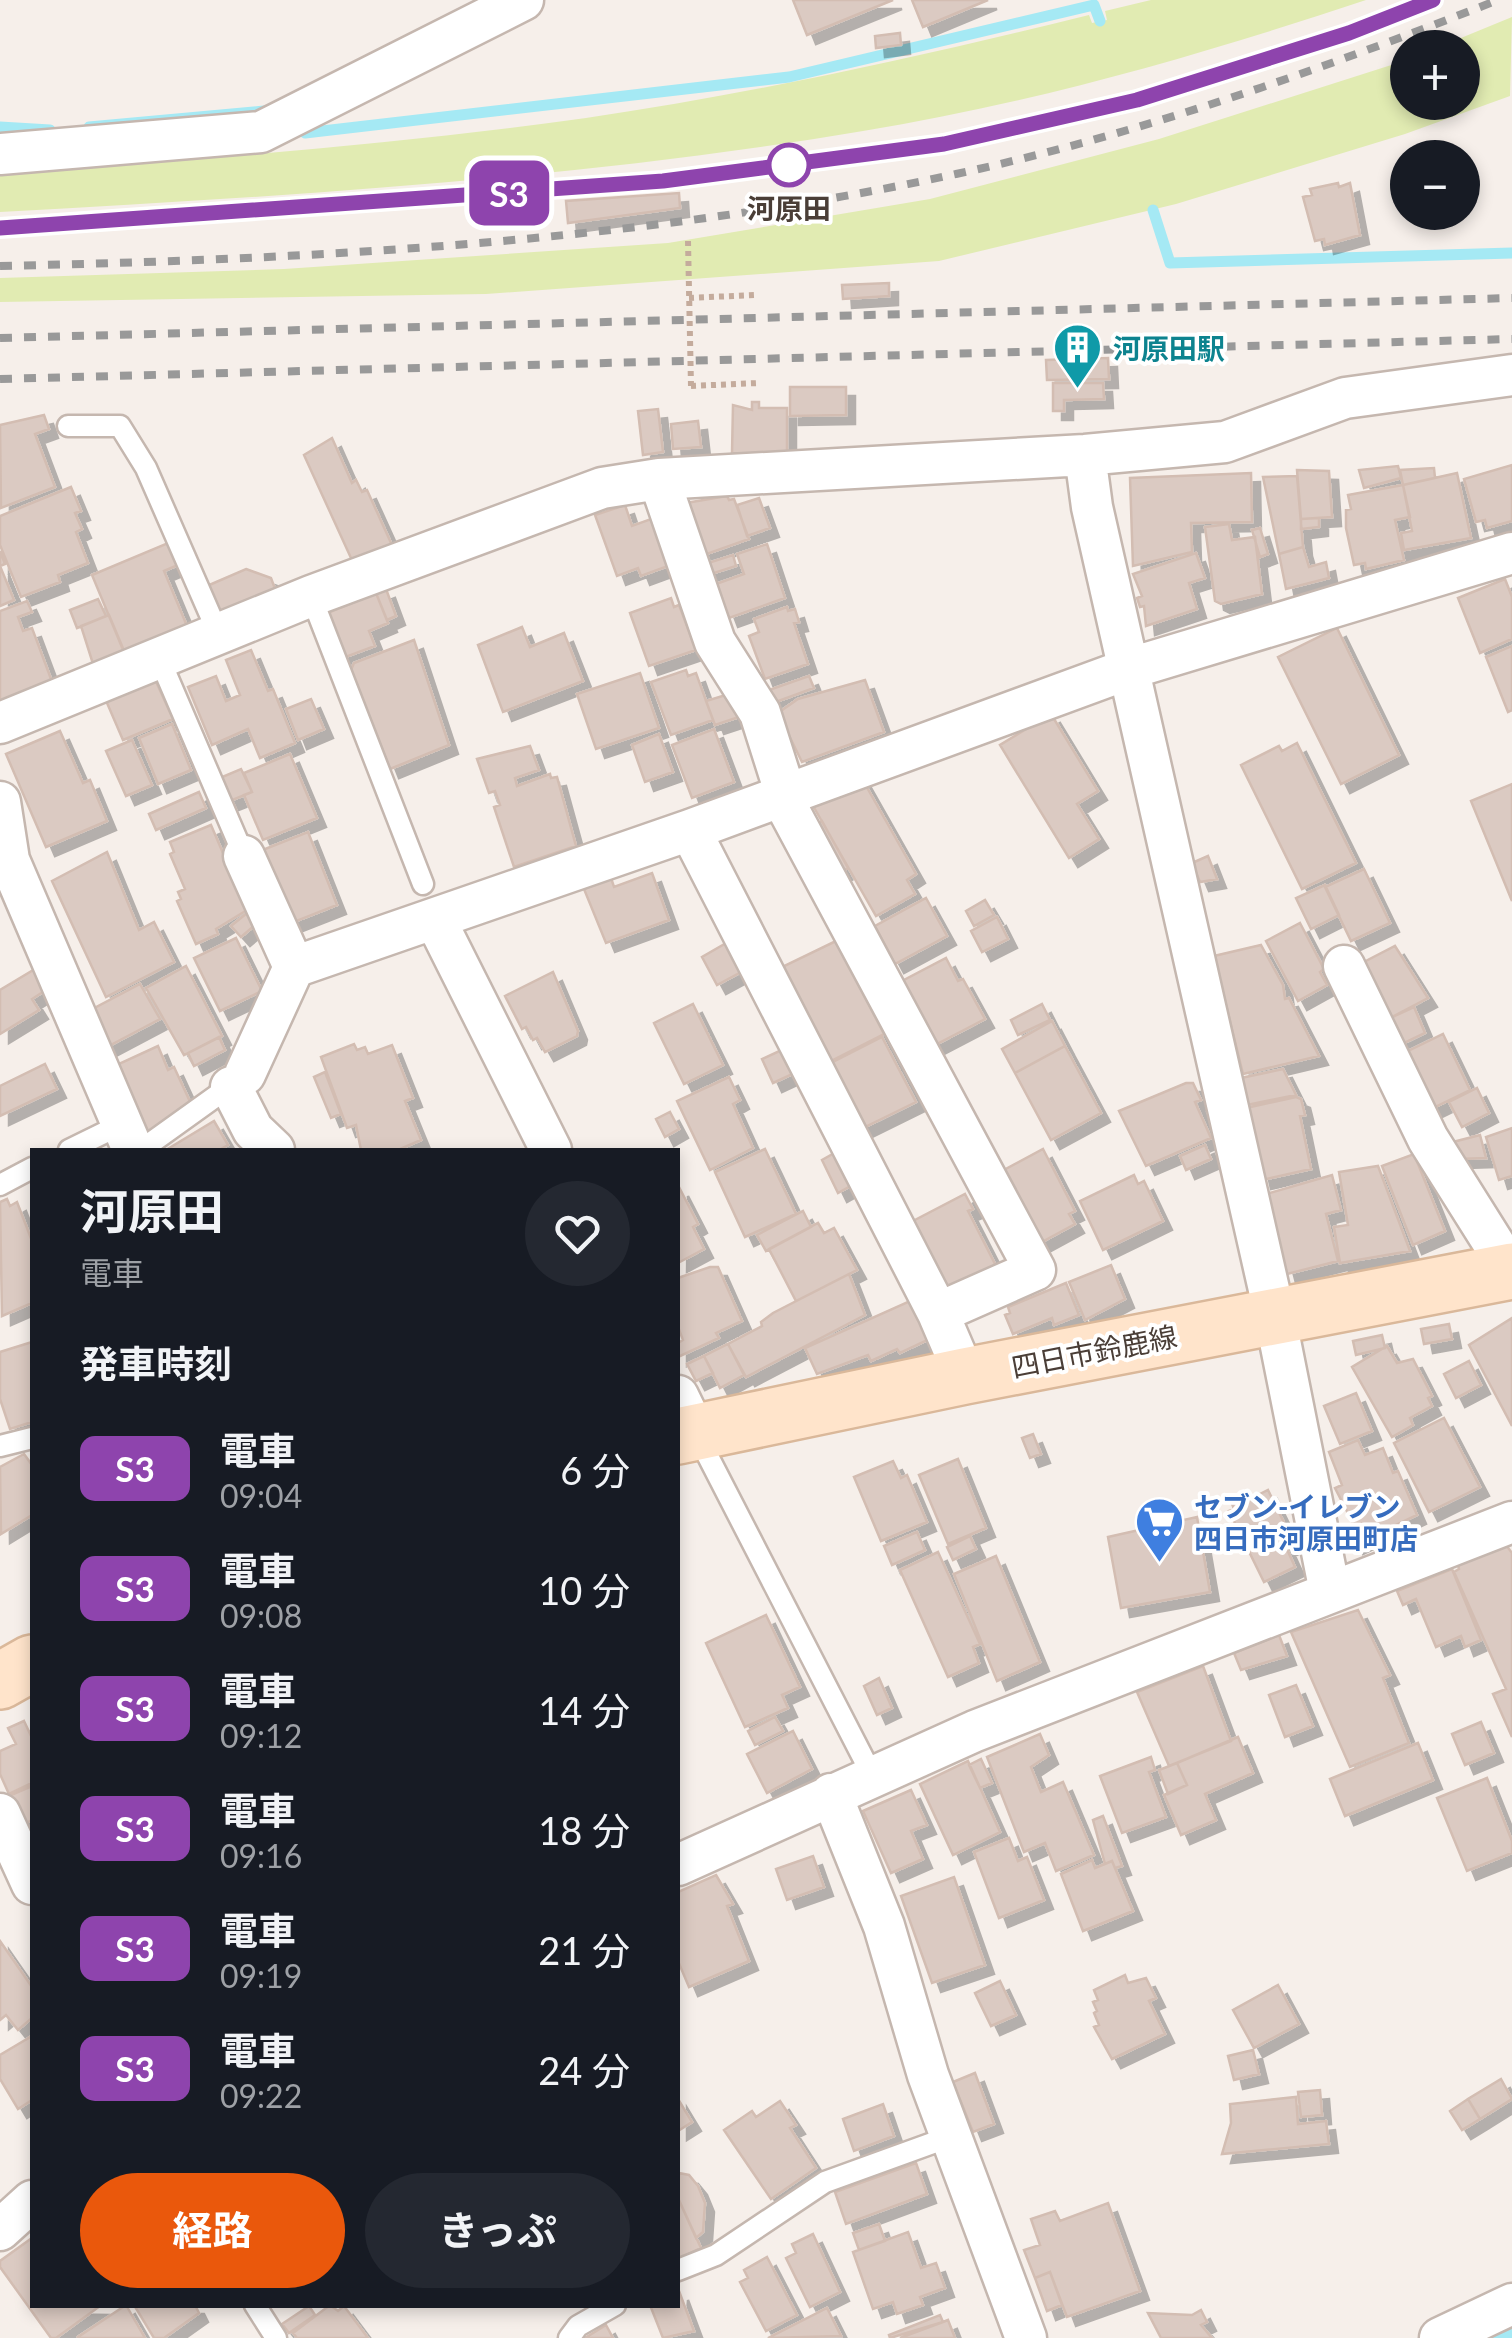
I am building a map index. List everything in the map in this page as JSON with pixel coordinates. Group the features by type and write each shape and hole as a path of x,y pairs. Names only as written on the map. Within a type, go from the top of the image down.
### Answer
{"main road":[{"name":"四日市鈴鹿線","path":"684,1422 964,1376 1512,1271"},
{"path":"0,1681 30,1665"}],"street":[{"path":"0,154 261,132 523,0"},
{"path":"0,724 310,596 602,488 659,479 1226,442 1345,398 1512,375"},
{"path":"1085,454 1092,507 1274,1316 1330,1592"},
{"path":"659,479 715,642 760,713 782,793 1035,1270 938,1313"},
{"path":"272,1148 253,1130 238,1080 294,967 430,902 690,830 782,793 1131,668 1512,553"},
{"path":"0,802 4,855 132,1141"},
{"path":"690,830 938,1313 964,1376"},
{"path":"244,856 294,967"},
{"path":"430,902 550,1148"},
{"path":"1344,966 1428,1139 1512,1271"},
{"path":"680,1864 872,1775 1512,1522"},
{"path":"831,1794 884,1926 952,2136 1026,2338"},
{"path":"0,1814 30,1880"},
{"path":"1440,2338 1512,2304"}],"lane":[{"path":"68,426 120,426 146,468 219,635"},
{"path":"310,596 430,902"},
{"path":"160,660 244,856"},
{"path":"83,1148 132,1141 238,1080"},
{"path":"0,1185 30,1169"},
{"path":"684,1422 872,1775"},
{"path":"0,1446 30,1438"},
{"path":"680,2269 716,2255 825,2182 952,2136"},
{"path":"257,2308 276,2338"},
{"path":"569,2338 578,2326 609,2308"}],"path":[{"path":"688,241 691,386 760,383"},
{"path":"689,298 754,295"}],"green space":[{"path":"1151,0 1366,0 1117,76 927,120 756,148 541,174 0,212 0,175 367,144 586,118 839,72 1089,15 1092,23 1107,20 1105,11"},
{"path":"1512,17 1510,96 1480,107 1480,30"},
{"path":"1390,65 1390,120 1444,120 1176,204 939,261 486,294 0,302 0,278 284,269 668,243 930,199 1159,139"}],"building":[{"path":"793,0 893,0 807,35"},
{"path":"912,0 988,0 923,27"},
{"path":"900,33 901,45 876,48 875,36"},
{"path":"1338,183 1339,187 1350,183 1360,235 1325,245 1324,239 1315,241 1303,197 1312,195 1310,189"},
{"path":"679,193 680,208 568,223 566,201"},
{"path":"889,283 889,296 843,299 842,285"},
{"path":"1108,358 1109,379 1047,380 1046,360"},
{"name":"河原田駅","path":"1053,383 1103,383 1104,399 1064,400 1064,411 1053,411"},
{"path":"790,387 846,387 846,415 790,416"},
{"path":"752,402 759,402 759,408 787,408 787,454 732,453 733,405 752,410"},
{"path":"658,409 663,452 643,455 638,411"},
{"path":"44,415 49,429 35,434 55,487 1,508 0,425"},
{"path":"698,421 701,447 673,449 671,424"},
{"path":"332,438 352,483 356,480 362,492 367,490 396,554 356,569 304,455"},
{"path":"1512,465 1512,521 1487,528 1485,520 1476,522 1464,479"},
{"path":"1398,466 1401,478 1364,488 1359,470"},
{"path":"1434,468 1435,478 1403,485 1400,470"},
{"path":"1297,470 1329,471 1332,517 1301,519"},
{"path":"1251,473 1252,522 1191,523 1192,552 1133,566 1130,478"},
{"path":"1457,473 1471,538 1404,550 1401,533 1412,531 1403,485"},
{"path":"1297,476 1303,547 1279,554 1263,477"},
{"path":"1403,485 1410,517 1395,520 1404,560 1366,569 1365,563 1354,565 1346,528 1346,510 1351,509 1348,495"},
{"path":"71,487 81,511 75,513 82,529 76,532 88,563 58,575 60,582 21,597 0,545 0,516"},
{"path":"727,496 734,499 749,539 704,555 686,503"},
{"path":"759,498 770,528 747,536 737,505"},
{"path":"625,505 632,526 651,519 668,566 641,576 638,568 617,576 595,515"},
{"path":"1319,518 1319,527 1301,529 1301,519"},
{"path":"1229,524 1232,540 1255,537 1262,594 1221,604 1215,601 1205,527"},
{"path":"1260,528 1268,554 1260,557 1252,530"},
{"path":"168,543 178,565 164,571 187,626 124,652 92,575"},
{"path":"767,544 785,598 729,618 716,584 744,574 737,554"},
{"path":"1303,547 1309,567 1326,562 1329,578 1286,589 1279,554"},
{"path":"1196,553 1205,578 1189,583 1197,609 1146,626 1144,606 1140,607 1137,598 1142,596 1133,574"},
{"path":"733,555 736,566 708,575 705,564"},
{"path":"0,566 14,600 0,606"},
{"path":"246,569 271,578 278,597 223,621 207,586"},
{"path":"1505,579 1512,597 1512,639 1480,653 1458,598"},
{"path":"386,589 396,616 387,620 376,593"},
{"path":"376,593 388,623 369,631 375,646 343,658 325,614"},
{"path":"671,598 674,607 679,605 696,650 649,666 630,613"},
{"path":"98,599 106,616 77,628 70,610"},
{"path":"27,601 32,612 18,617 23,631 32,628 54,687 0,708 0,611"},
{"path":"787,607 788,611 795,609 799,622 794,623 808,664 765,679 749,636 759,632 754,619"},
{"path":"109,615 125,653 94,667 81,626"},
{"path":"522,627 530,647 564,633 583,681 503,712 478,645"},
{"path":"1337,628 1399,755 1341,784 1278,657"},
{"path":"414,640 449,745 390,769 351,670 354,663"},
{"path":"1512,646 1512,710 1508,712 1486,657"},
{"path":"251,650 268,691 273,689 295,743 260,758 248,729 212,745 188,687 216,676 226,701 240,695 226,660"},
{"path":"686,670 688,676 696,673 713,720 671,735 651,682"},
{"path":"640,673 659,728 596,749 577,694"},
{"path":"153,675 173,719 123,740 104,696"},
{"path":"809,676 814,688 773,703 769,690"},
{"path":"865,680 884,732 802,762 778,713 798,699"},
{"path":"729,694 742,716 715,725 706,701"},
{"path":"311,699 324,729 298,740 286,709"},
{"path":"1051,714 1098,791 1077,804 1099,839 1069,858 1000,745"},
{"path":"172,724 191,770 158,784 139,738"},
{"path":"714,729 734,782 692,798 672,745"},
{"path":"60,731 83,783 90,780 107,821 46,847 6,754"},
{"path":"659,734 673,772 645,782 632,745"},
{"path":"132,740 152,785 126,796 106,751"},
{"path":"1297,743 1356,863 1302,889 1241,765 1279,746 1282,751"},
{"path":"530,746 539,770 515,778 517,786 550,774 551,778 557,777 576,846 514,867 494,807 500,805 495,791 489,793 477,759"},
{"path":"290,754 317,818 263,840 244,795 252,792 244,773"},
{"path":"241,769 252,792 230,801 220,778"},
{"path":"861,777 916,874 907,880 915,894 876,916 812,804"},
{"path":"1512,784 1512,901 1471,801"},
{"path":"199,792 206,808 156,830 149,814"},
{"path":"822,821 848,868 839,873 814,826"},
{"path":"211,825 237,886 252,907 216,929 218,934 196,944 177,901 181,899 178,892 185,889 170,854 174,852 170,842"},
{"path":"308,832 337,905 289,924 260,851"},
{"path":"107,852 139,930 154,922 174,962 106,997 52,881"},
{"path":"1208,856 1217,879 1200,882 1192,863"},
{"path":"1364,869 1390,923 1351,941 1325,887"},
{"path":"652,873 669,920 606,943 584,889 611,878 614,887"},
{"path":"1325,885 1339,915 1311,929 1296,898"},
{"path":"926,898 947,936 895,964 875,926"},
{"path":"985,900 994,915 974,926 966,911"},
{"path":"252,909 261,920 241,937 231,926"},
{"path":"997,917 1008,939 982,952 971,931"},
{"path":"1300,923 1324,969 1320,972 1327,985 1298,1001 1266,941"},
{"path":"236,938 262,991 220,1011 194,958"},
{"path":"836,941 884,1034 827,1063 780,968"},
{"path":"728,942 743,971 717,985 702,957"},
{"path":"1261,945 1283,985 1285,999 1289,998 1319,1056 1243,1074 1214,956"},
{"path":"1395,946 1428,998 1390,1018 1362,963"},
{"path":"946,958 958,981 963,979 985,1019 935,1045 902,981"},
{"path":"40,966 52,986 32,999 39,1010 0,1034 0,990"},
{"path":"186,966 222,1036 184,1055 146,988"},
{"path":"553,972 578,1031 577,1036 545,1052 526,1027 522,1029 505,996"},
{"path":"140,984 160,1019 105,1048 85,1013"},
{"path":"693,1004 723,1065 684,1084 654,1023"},
{"path":"1042,1004 1050,1020 1018,1035 1011,1020"},
{"path":"1414,1007 1425,1033 1398,1046 1386,1020"},
{"path":"1052,1021 1065,1046 1015,1073 1002,1049"},
{"path":"1443,1034 1470,1090 1431,1109 1404,1053"},
{"path":"219,1037 225,1050 194,1066 188,1053"},
{"path":"882,1037 916,1102 861,1129 829,1064"},
{"path":"354,1044 357,1050 365,1047 368,1054 392,1045 413,1098 405,1101 421,1140 403,1148 361,1148 356,1125 347,1128 321,1057"},
{"path":"158,1046 168,1070 174,1067 192,1106 147,1134 110,1068"},
{"path":"1065,1046 1101,1113 1051,1140 1015,1073"},
{"path":"786,1048 797,1072 773,1083 762,1059"},
{"path":"45,1064 57,1089 0,1116 0,1086"},
{"path":"1283,1069 1296,1095 1247,1105 1241,1078"},
{"path":"325,1072 341,1114 331,1118 314,1077"},
{"path":"729,1077 740,1100 733,1104 753,1148 710,1170 677,1101"},
{"path":"1193,1083 1201,1100 1195,1102 1211,1138 1146,1166 1119,1111"},
{"path":"1477,1088 1489,1113 1462,1127 1449,1102"},
{"path":"1301,1099 1305,1115 1300,1116 1311,1169 1262,1180 1246,1108"},
{"path":"670,1112 679,1129 665,1137 656,1119"},
{"path":"214,1121 228,1145 223,1148 169,1148"},
{"path":"1512,1128 1512,1176 1499,1180 1486,1137"},
{"path":"1480,1135 1486,1158 1458,1159 1453,1142"},
{"path":"1205,1145 1211,1159 1186,1170 1180,1156"},
{"path":"765,1149 796,1214 745,1237 715,1172"},
{"path":"1043,1149 1075,1211 1069,1214 1075,1224 1040,1243 1002,1171"},
{"path":"838,1151 854,1184 838,1193 822,1160"},
{"path":"1414,1154 1445,1231 1413,1245 1382,1166"},
{"path":"1378,1166 1410,1251 1340,1263 1334,1227 1348,1225 1339,1172"},
{"path":"1134,1175 1138,1184 1144,1181 1163,1221 1103,1250 1080,1201"},
{"path":"1332,1175 1341,1210 1326,1214 1338,1261 1287,1274 1266,1194"},
{"path":"680,1189 698,1224 693,1227 704,1249 680,1262"},
{"path":"965,1194 973,1209 968,1211 996,1266 946,1292 913,1221"},
{"path":"7,1199 10,1206 17,1202 30,1236 30,1304 2,1316 0,1202"},
{"path":"803,1211 811,1227 766,1251 757,1235"},
{"path":"818,1223 824,1233 834,1228 857,1270 796,1301 769,1249"},
{"path":"1111,1265 1125,1299 1085,1320 1069,1282"},
{"path":"718,1267 742,1321 716,1333 719,1338 680,1356 683,1340 680,1277"},
{"path":"849,1274 865,1315 746,1377 728,1344 762,1326 761,1322 773,1313"},
{"path":"1066,1283 1079,1315 1054,1325 1052,1318 1013,1334 1005,1315 1010,1313 1008,1307"},
{"path":"910,1301 934,1337 900,1353 897,1349 871,1361 868,1355 817,1374 805,1348"},
{"path":"1512,1318 1512,1426 1469,1345"},
{"path":"1449,1324 1452,1339 1424,1344 1421,1329"},
{"path":"1382,1335 1385,1348 1356,1355 1353,1341"},
{"path":"30,1343 30,1423 10,1429 0,1399 0,1352"},
{"path":"728,1344 744,1375 720,1388 704,1356"},
{"path":"1387,1346 1397,1363 1413,1359 1432,1396 1428,1398 1432,1406 1410,1418 1413,1425 1392,1437 1352,1367"},
{"path":"704,1356 713,1373 696,1381 687,1364"},
{"path":"1469,1361 1481,1385 1456,1398 1444,1374"},
{"path":"1356,1393 1372,1431 1340,1444 1324,1406"},
{"path":"1444,1418 1480,1487 1429,1512 1394,1443"},
{"path":"1033,1434 1041,1454 1030,1458 1022,1438"},
{"path":"1358,1440 1365,1455 1383,1448 1417,1515 1354,1545 1346,1525 1353,1523 1335,1488 1342,1485 1329,1452"},
{"path":"24,1454 30,1462 30,1516 1,1534 0,1467"},
{"path":"958,1459 986,1528 948,1544 919,1475"},
{"path":"893,1461 901,1478 907,1475 927,1522 881,1541 854,1477"},
{"path":"1268,1490 1294,1543 1286,1547 1295,1567 1264,1582 1229,1511 1234,1509 1231,1501 1240,1496 1244,1502"},
{"name":"セブン-イレブン 四日市河原田町店","path":"1197,1517 1210,1592 1121,1608 1108,1537"},
{"path":"917,1532 925,1550 892,1565 884,1546"},
{"path":"970,1536 976,1549 953,1560 947,1547"},
{"path":"1506,1545 1512,1553 1512,1737 1493,1694 1506,1689 1454,1572 1458,1565"},
{"path":"938,1552 980,1644 973,1647 979,1663 948,1677 900,1570"},
{"path":"996,1556 1040,1662 997,1681 954,1574"},
{"path":"1452,1569 1481,1640 1465,1647 1461,1636 1436,1647 1416,1599 1403,1605 1397,1591"},
{"path":"1358,1610 1390,1675 1383,1678 1409,1743 1350,1767 1291,1632"},
{"path":"766,1615 800,1687 782,1695 788,1708 745,1727 706,1643"},
{"path":"1279,1635 1287,1656 1241,1670 1234,1653"},
{"path":"1203,1666 1231,1741 1169,1766 1137,1692"},
{"path":"879,1678 892,1708 877,1715 864,1686"},
{"path":"1296,1685 1313,1726 1285,1737 1269,1695"},
{"path":"775,1717 783,1731 755,1745 748,1731"},
{"path":"24,1721 30,1734 30,1784 9,1794 0,1774 0,1751 16,1744 8,1728"},
{"path":"1481,1722 1494,1753 1465,1765 1452,1734"},
{"path":"793,1731 812,1769 767,1793 747,1754"},
{"path":"1040,1734 1049,1755 1031,1767 1041,1792 1063,1782 1094,1855 1056,1871 1045,1843 1024,1852 987,1757"},
{"path":"1238,1737 1253,1773 1205,1794 1216,1820 1181,1835 1164,1795 1187,1785 1177,1763"},
{"path":"1418,1743 1433,1780 1345,1816 1330,1779"},
{"path":"1151,1757 1155,1770 1149,1772 1166,1817 1122,1833 1100,1776"},
{"path":"981,1759 992,1783 980,1788 969,1765"},
{"path":"968,1761 1000,1832 953,1855 920,1784"},
{"path":"1177,1763 1187,1785 1168,1794 1159,1770"},
{"path":"1487,1778 1512,1841 1512,1853 1467,1871 1437,1798"},
{"path":"30,1787 30,1821 24,1824 11,1795"},
{"path":"911,1790 927,1825 911,1831 923,1859 891,1873 863,1811"},
{"path":"1103,1816 1122,1866 1115,1868 1112,1861 1105,1864 1093,1820"},
{"path":"1009,1838 1018,1861 1027,1857 1044,1900 999,1918 974,1852"},
{"path":"813,1856 824,1887 787,1900 776,1869"},
{"path":"1092,1860 1095,1868 1112,1861 1133,1911 1083,1931 1061,1874"},
{"path":"716,1875 733,1904 727,1906 749,1961 689,1987 680,1966 680,1891"},
{"path":"954,1877 985,1965 932,1983 901,1896"},
{"path":"0,1941 30,1984 30,2020 18,2030 6,2015 0,2020"},
{"path":"1125,1975 1128,1983 1146,1978 1156,1998 1149,2001 1165,2034 1112,2059 1094,2027 1099,2025 1094,2013 1097,2011 1093,2002 1098,2000 1094,1990"},
{"path":"1000,1981 1016,2015 991,2026 975,1993"},
{"path":"1278,1985 1299,2024 1254,2048 1233,2010"},
{"path":"30,2037 30,2101 18,2109 0,2079 0,2055"},
{"path":"1253,2050 1259,2074 1234,2080 1228,2056"},
{"path":"975,2073 994,2124 973,2132 953,2082"},
{"path":"1501,2079 1512,2099 1480,2119 1468,2099"},
{"path":"1320,2090 1322,2115 1301,2117 1298,2092"},
{"path":"1296,2097 1298,2124 1326,2121 1329,2144 1222,2154 1231,2123 1230,2104"},
{"path":"1468,2099 1480,2119 1462,2130 1450,2111"},
{"path":"780,2101 796,2125 790,2128 816,2168 771,2199 724,2130 752,2111 756,2117"},
{"path":"680,2102 692,2122 680,2130"},
{"path":"883,2104 894,2136 854,2151 843,2119"},
{"path":"916,2163 927,2194 846,2224 835,2192"},
{"path":"680,2173 689,2175 705,2203 703,2232 696,2238 680,2202"},
{"path":"680,2202 701,2248 680,2258"},
{"path":"1108,2203 1140,2291 1067,2317 1050,2272 1035,2278 1024,2250 1040,2245 1031,2219 1055,2211 1060,2221"},
{"path":"879,2224 885,2241 859,2250 853,2233"},
{"path":"908,2232 921,2268 936,2263 945,2288 920,2297 923,2305 897,2314 893,2302 873,2309 853,2252"},
{"path":"813,2234 840,2292 810,2307 786,2258 796,2253 792,2244"},
{"path":"30,2239 30,2308 97,2308 51,2338 0,2267 0,2261"},
{"path":"767,2257 797,2315 766,2331 740,2282 748,2278 744,2270"},
{"path":"1050,2272 1062,2305 1047,2311 1035,2278"},
{"path":"680,2294 694,2331 663,2338 651,2308 680,2308"},
{"path":"122,2308 128,2308 145,2338 79,2338"},
{"path":"136,2308 196,2308 199,2313 164,2338 154,2338"},
{"path":"306,2308 315,2315 289,2333 282,2324"},
{"path":"326,2308 346,2308 368,2338 297,2338 293,2333"},
{"path":"827,2308 841,2336 768,2338"},
{"path":"1201,2310 1207,2322 1201,2325 1212,2338 1161,2338 1148,2313 1192,2315"},
{"path":"940,2315 943,2322 890,2338 889,2335"},
{"path":"948,2320 955,2338 900,2338 943,2322"},
{"path":"606,2325 613,2338 585,2338"}],"waterway":[{"path":"305,133 789,77 1094,5 1100,21"},
{"path":"89,127 264,111"},
{"path":"0,127 50,130"},
{"path":"1153,210 1170,263 1512,253"},
{"path":"1491,2338 1512,2327"}],"railway":[{"path":"0,228 663,181 945,145 1137,100 1349,33 1433,0"},
{"path":"0,266 240,258 481,243 720,216 838,197 1025,158 1162,120 1298,75 1498,0"},
{"path":"0,338 1512,298"},
{"path":"0,379 1512,339"}],"train":[{"name":"S3","path":"0,228 663,181 944,144 1137,100 1349,33 1433,0"}],"place":[{"name":"河原田","path":"789,165"},
{"name":"河原田駅","path":"1078,390"},
{"name":"セブン-イレブン 四日市河原田町店","path":"1159,1564"}]}
